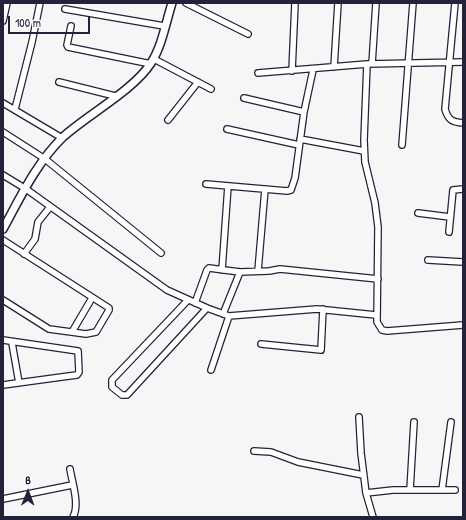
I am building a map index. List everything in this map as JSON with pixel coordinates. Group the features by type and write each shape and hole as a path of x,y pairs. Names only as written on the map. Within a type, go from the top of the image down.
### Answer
{"street":[{"path":"3,21 7,3"},
{"path":"15,109 40,3"},
{"path":"3,229 44,159 62,138 138,78 152,62 172,3"},
{"path":"186,3 248,34"},
{"path":"292,71 295,3"},
{"path":"334,67 338,3"},
{"path":"376,3 364,105 364,151 376,214 378,279 376,315 379,328 387,331 463,325"},
{"path":"402,144 407,63 413,3"},
{"path":"455,3 445,109 447,117 454,122 463,123"},
{"path":"65,9 164,26"},
{"path":"71,26 67,45 68,48 152,62 211,89"},
{"path":"258,73 313,70 370,64 463,62"},
{"path":"206,184 287,191 293,186 304,112 313,70"},
{"path":"59,82 116,96"},
{"path":"168,120 198,82"},
{"path":"244,98 304,112"},
{"path":"3,103 62,138"},
{"path":"227,129 300,142 364,151"},
{"path":"3,132 44,159 161,253"},
{"path":"3,175 26,189 152,280 188,300 207,308 226,315 323,309 376,315"},
{"path":"222,270 228,186"},
{"path":"258,271 265,189"},
{"path":"449,232 453,190 463,189"},
{"path":"24,254 35,239 38,222 50,207"},
{"path":"418,213 450,217"},
{"path":"3,240 109,308 108,313 96,332 92,334 44,327 3,300"},
{"path":"428,260 463,262"},
{"path":"195,303 208,268 240,272 280,268 378,279"},
{"path":"211,370 226,315 240,272"},
{"path":"72,332 92,298"},
{"path":"188,300 112,380 112,387 122,395 127,395 207,308"},
{"path":"261,344 321,350 323,309"},
{"path":"3,340 12,343 79,352 80,372 77,375 3,385"},
{"path":"12,343 19,382"},
{"path":"359,417 363,475 366,493 373,517"},
{"path":"410,490 414,422"},
{"path":"442,490 451,422"},
{"path":"254,451 271,452 298,462 363,475"},
{"path":"70,469 75,512 72,517"},
{"path":"3,498 21,497 72,485"},
{"path":"366,493 410,490 455,490"}]}
